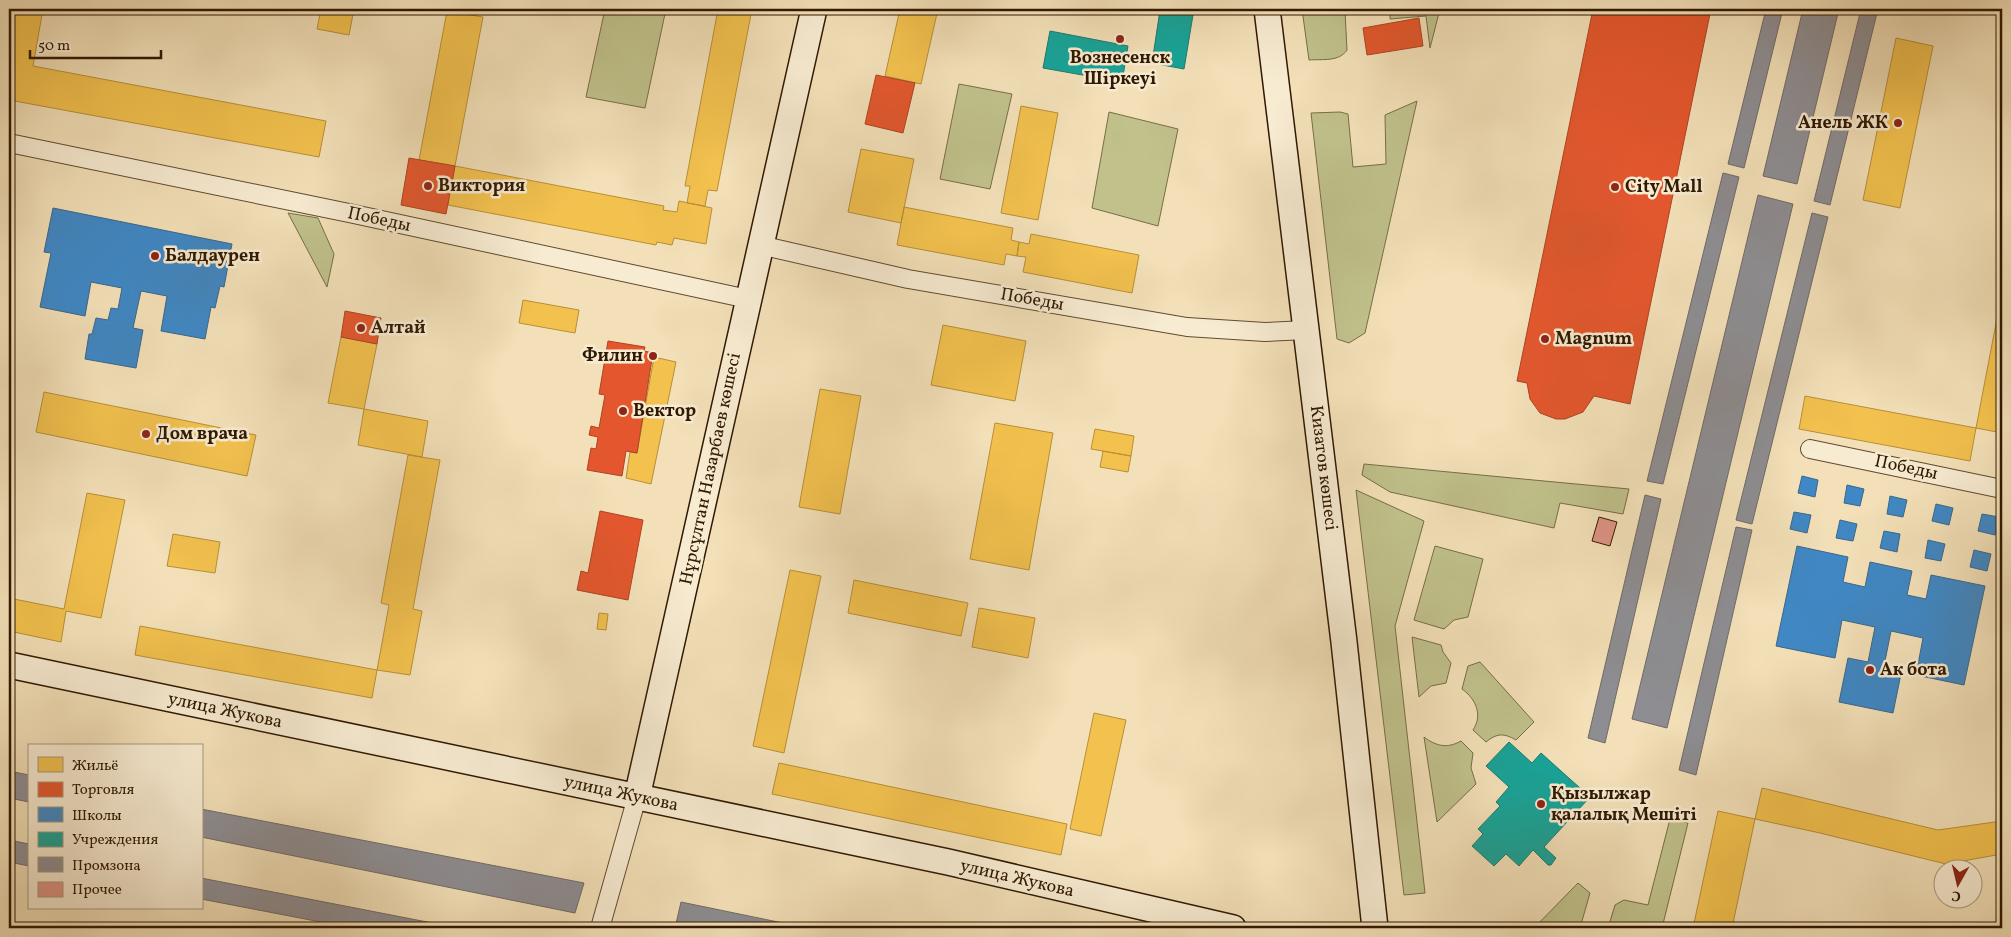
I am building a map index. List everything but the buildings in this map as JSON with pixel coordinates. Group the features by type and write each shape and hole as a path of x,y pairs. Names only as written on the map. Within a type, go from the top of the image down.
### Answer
{"main road":[{"name":"Нұрсұлтан Назарбаев көшесі","path":"637,798 814,9"},
{"name":"Кизатов көшесі","path":"1267,9 1344,642 1375,928"},
{"name":"улица Жукова","path":"9,665 948,862 1233,928"}],"street":[{"name":"Победы","path":"9,143 349,213 748,299"},
{"name":"Победы","path":"760,244 908,279 1187,327 1265,332 1306,330"},
{"name":"Победы","path":"1810,449 2002,489"},
{"name":"Нұрсұлтан Назарбаев көшесі","path":"600,928 637,798"}],"green space":[{"path":"605,9 666,9 645,108 586,97"},
{"path":"1302,9 1343,9 1345,11 1347,50 1344,54 1330,59 1309,60"},
{"path":"1390,9 1440,9 1430,48 1426,16 1390,19"},
{"path":"959,84 1012,94 990,189 940,179"},
{"path":"1417,101 1365,333 1349,343 1337,339 1311,113 1340,112 1348,114 1353,167 1386,164 1385,115"},
{"path":"1109,112 1178,129 1158,226 1092,208"},
{"path":"288,213 318,218 334,254 327,287"},
{"path":"1364,464 1629,489 1623,514 1560,503 1554,528 1390,492 1362,475"},
{"path":"1356,490 1424,521 1395,626 1425,893 1404,895"},
{"path":"1435,546 1483,559 1468,617 1454,620 1444,629 1414,620"},
{"path":"1412,637 1441,645 1443,652 1451,663 1446,683 1431,686 1419,697"},
{"path":"1480,662 1534,722 1516,740 1501,735 1486,742 1473,730 1478,713 1474,702 1462,689 1468,666"},
{"path":"1424,737 1433,743 1446,746 1461,741 1473,753 1471,768 1476,784 1437,822"},
{"path":"1670,819 1688,823 1662,928 1608,928 1615,905 1624,900 1648,905"},
{"path":"1578,883 1590,893 1580,928 1534,928"}],"place":[{"name":"Вознесенск Шіркеуі","path":"1120,39"},
{"name":"Анель ЖК","path":"1898,123"},
{"name":"Виктория","path":"428,186"},
{"name":"City Mall","path":"1615,187"},
{"name":"Балдаурен","path":"155,256"},
{"name":"Алтай","path":"361,328"},
{"name":"Magnum","path":"1545,339"},
{"name":"Филин","path":"653,356"},
{"name":"Вектор","path":"623,411"},
{"name":"Дом врача","path":"146,434"},
{"name":"Ак бота","path":"1870,670"},
{"name":"Қызылжар қалалық Мешіті","path":"1541,804"}]}
